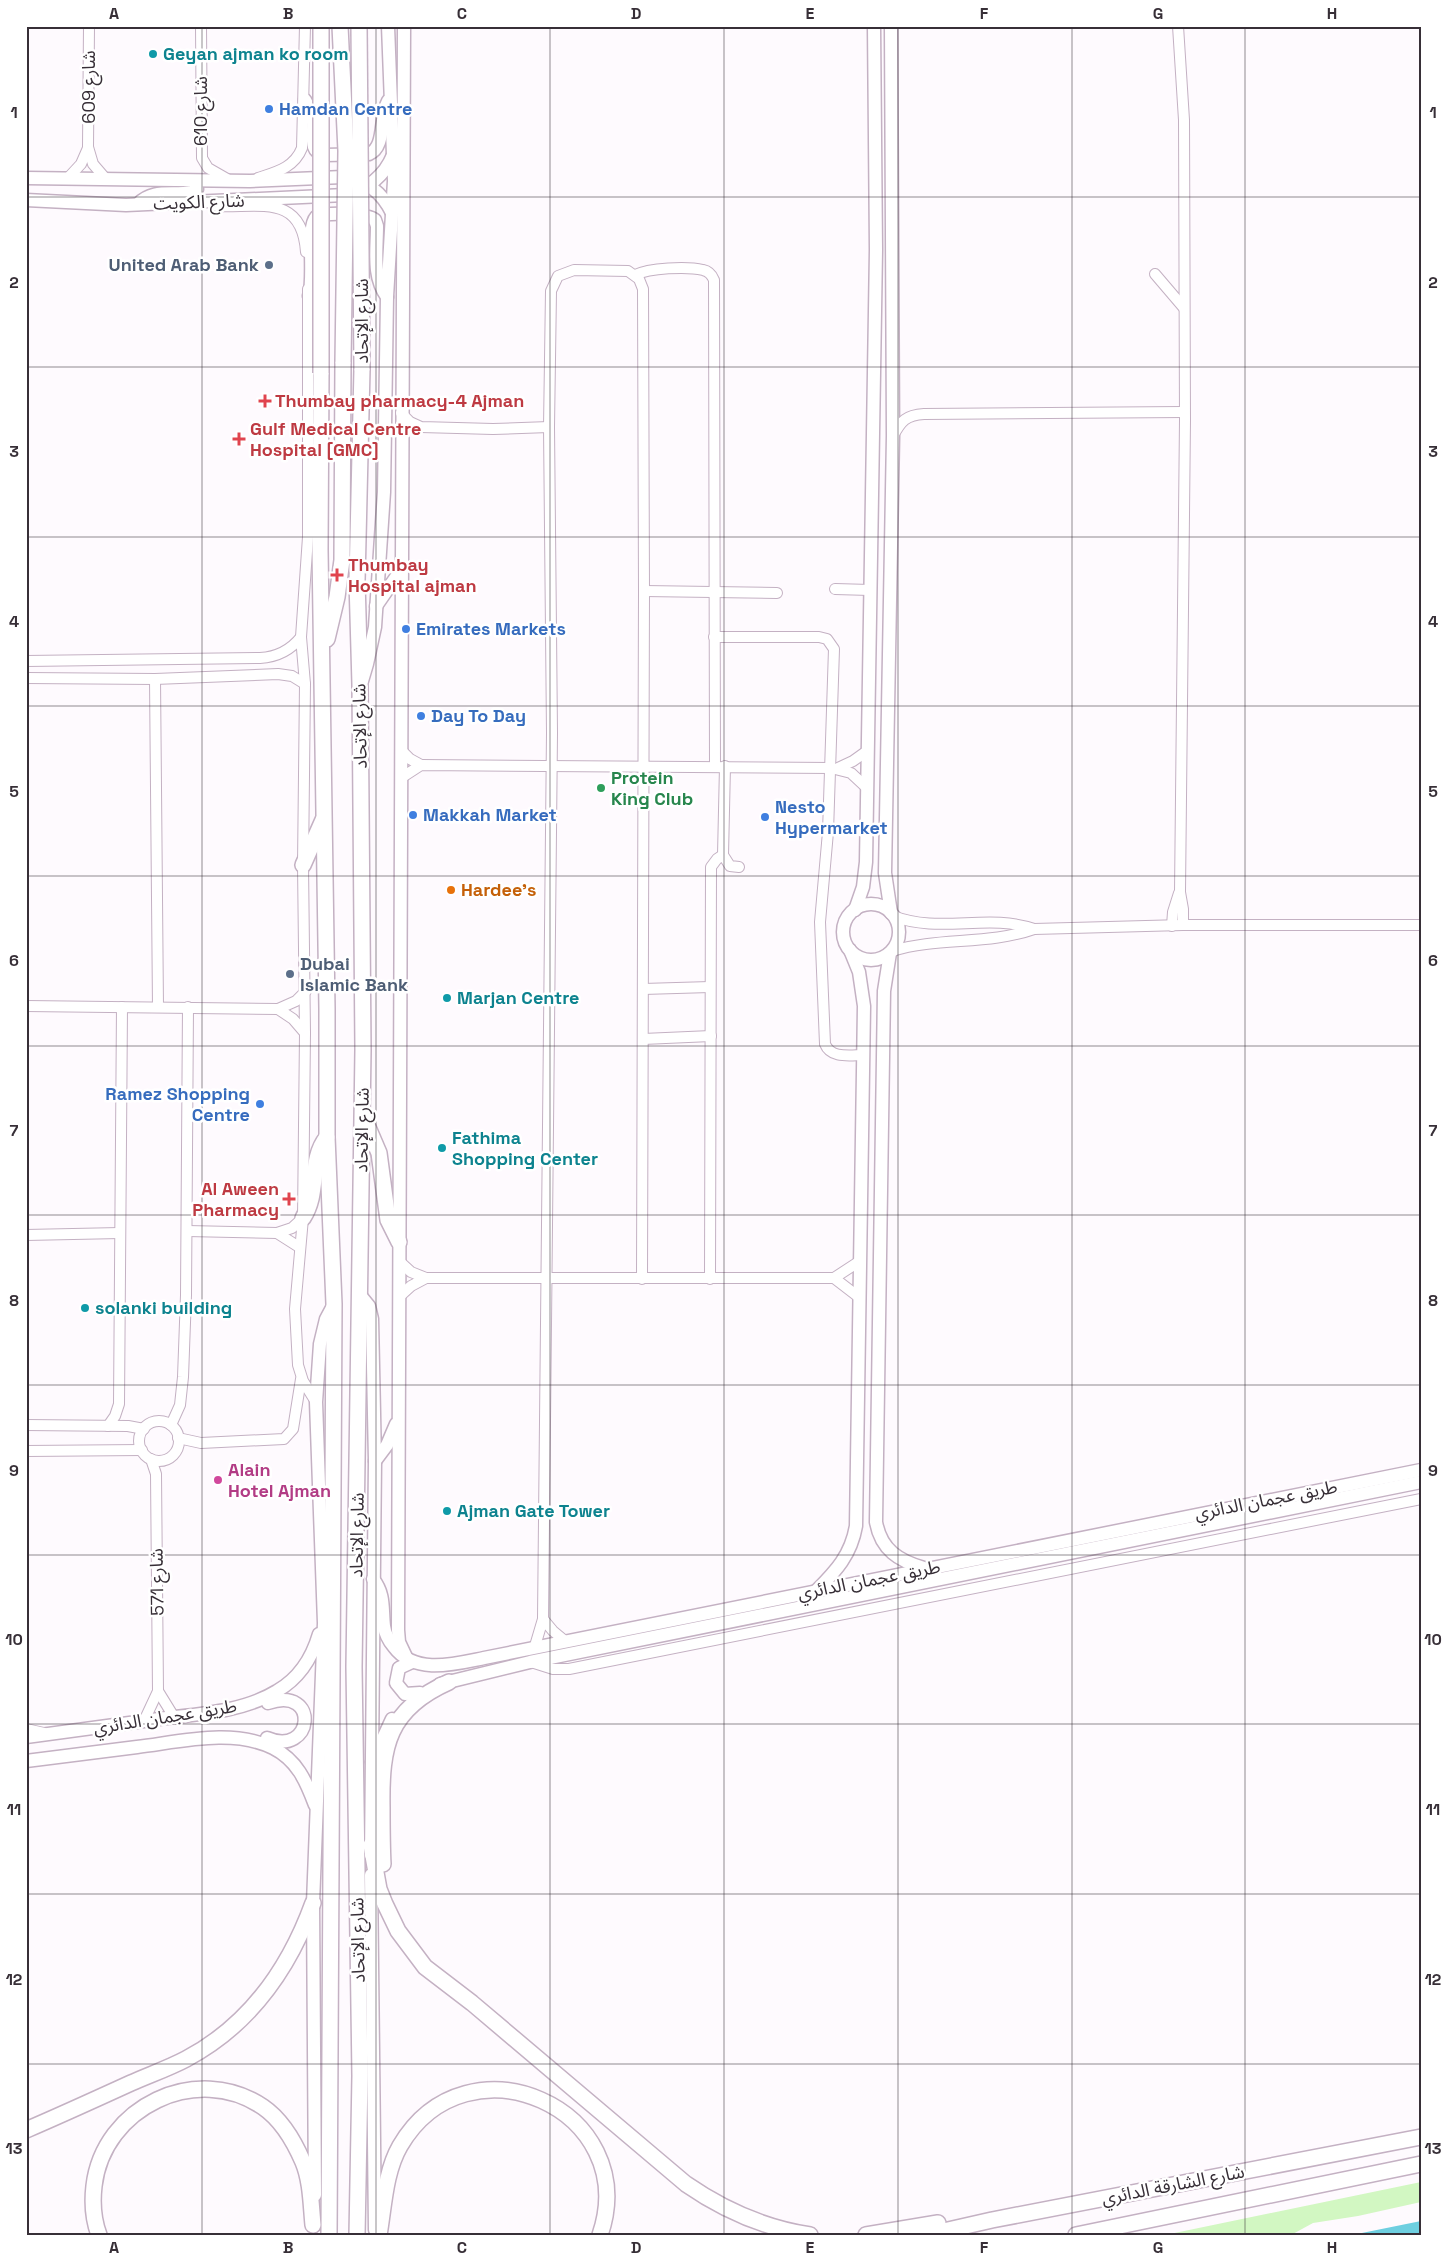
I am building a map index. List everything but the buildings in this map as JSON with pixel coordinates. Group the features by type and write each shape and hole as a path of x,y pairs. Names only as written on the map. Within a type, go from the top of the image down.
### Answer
{"highway":[{"name":"شارع الإتحاد","path":"321,26 320,550 325,814 327,1137 334,1304 329,2235"},
{"path":"323,652 336,607 342,560 346,151 340,26"},
{"name":"شارع الإتحاد","path":"357,2235 360,2076 354,1667 362,1115 360,685 357,581 362,369 360,26"},
{"path":"308,512 316,530 320,550"},
{"path":"303,865 325,814"},
{"path":"362,1115 379,1154 384,1182 386,1212 390,1228 399,1242"},
{"path":"303,1218 313,1196 318,1153 327,1137"},
{"path":"448,1682 427,1693 408,1708 394,1727 385,1749 382,1776 383,1862 390,1896 408,1933 424,1954 472,2003"},
{"path":"371,1845 379,1889 398,1931 425,1967 472,2003 686,2184 705,2197 753,2221 810,2235"},
{"path":"26,2130 186,2059 224,2034 256,2005 280,1974 302,1934 313,1903"},
{"path":"99,2235 92,2202 95,2176 103,2152 118,2129 134,2113 150,2102 187,2090 206,2089 226,2090 246,2097 265,2108 280,2122 292,2139 304,2164 309,2187 313,2230"},
{"path":"380,2235 392,2164 400,2147 412,2130 425,2116 441,2104 478,2090 497,2089 522,2092 541,2099 562,2110 580,2126 594,2146 604,2170 608,2195 605,2221 600,2235"},
{"name":"شارع الشارقة الدائري","path":"926,2235 992,2220 1421,2137"},
{"name":"شارع الشارقة الدائري","path":"1076,2235 1421,2164"},
{"path":"866,2235 946,2222 992,2220"}],"main road":[{"path":"360,685 372,641 384,492 387,297 394,154 388,26"},
{"path":"404,26 398,1630 399,1642 410,1660"},
{"path":"816,1591 843,1562 855,1536 864,994 859,972 844,932 847,920 856,910 863,887 866,862 876,250 874,26"},
{"path":"891,26 893,436 885,873 892,914 898,924 899,936 891,952 884,991 876,1514 877,1530 884,1544 894,1556 927,1569"},
{"path":"305,100 312,116 313,148 321,155 333,155 369,154 375,151 380,142 382,118 390,99"},
{"name":"شارع الكويت","path":"28,201 138,204 345,195 358,192 369,185 386,168 394,154"},
{"name":"شارع الكويت","path":"26,178 250,181 343,177 369,185 383,198 392,213"},
{"path":"138,204 144,198 156,193 192,192 197,189 196,180"},
{"path":"309,296 313,279 312,225 316,217 325,214 366,215 375,220 377,226 377,273 380,286 387,297"},
{"path":"376,606 401,570"},
{"path":"856,910 874,905 892,914"},
{"path":"850,950 860,958 872,960 891,952"},
{"path":"360,1295 369,1306 372,1319 375,1461 371,1845 375,2235"},
{"path":"313,2230 316,2174 313,1903 324,1623 316,1402 320,1344 326,1319 334,1304"},
{"path":"859,1382 864,1392 864,1414 869,1421 877,1424"},
{"path":"375,1461 392,1436 398,1417"},
{"name":"طريق عجمان الدائري","path":"410,1660 431,1666 462,1662 1421,1470"},
{"name":"طريق عجمان الدائري","path":"372,1762 388,1725 395,1715 420,1693 448,1682 530,1662 1421,1482"},
{"path":"373,1579 381,1594 387,1636 393,1647 410,1660"},
{"name":"طريق عجمان الدائري","path":"26,1737 212,1712 261,1699 286,1686 308,1660 324,1623"},
{"path":"410,1660 399,1668 396,1682 405,1694 420,1693"},
{"path":"198,1740 210,1735 240,1733 260,1736 274,1742 286,1742 299,1735 305,1720 300,1705 285,1698 242,1710 212,1712"},
{"name":"طريق عجمان الدائري","path":"26,1762 198,1740 239,1739 265,1744 281,1753 302,1773 318,1811"}],"street":[{"name":"شارع 609","path":"89,26 88,147 93,164 104,178"},
{"name":"شارع 610","path":"201,26 202,158 208,168 230,180"},
{"path":"250,181 281,170 297,158 302,148 305,100 305,26"},
{"path":"1177,926 1183,909 1180,892 1183,767 1184,412 1184,120 1178,26"},
{"name":"شارع 609","path":"68,178 81,164 88,147"},
{"path":"178,1438 201,1443 284,1439 293,1429 301,1378 297,1356 295,1309 303,1218 306,1033 303,865 305,684 302,637 308,512 309,296 304,235 299,224 291,215 280,208 267,205 216,206 189,202"},
{"path":"535,1646 543,1619 551,765 551,291 554,280 563,272 574,270 624,271 635,275 655,269 702,270 712,275 714,280 714,637 723,855 730,866 739,867"},
{"path":"1155,274 1184,308"},
{"path":"635,275 643,289 642,1279"},
{"path":"893,436 901,422 913,415 924,414 1184,412"},
{"path":"402,413 410,422 421,428"},
{"path":"402,441 410,433 421,428 493,429 550,427"},
{"path":"835,589 870,590"},
{"path":"644,591 777,593"},
{"path":"26,661 260,658 274,656 286,651 302,637"},
{"path":"714,637 819,637 830,642 835,653 834,768 820,922 825,1044 833,1054 864,1055"},
{"path":"259,674 263,672 265,664 260,658"},
{"path":"26,678 155,678 285,674 297,678 305,684"},
{"path":"155,678 158,1007"},
{"path":"401,750 410,759 421,765 644,765 834,768 851,773 866,787"},
{"path":"834,768 853,761 867,751"},
{"path":"400,778 421,765"},
{"path":"710,1279 711,867 716,858 723,855"},
{"path":"892,914 921,924 1008,923 1034,929"},
{"path":"891,952 931,942 1012,935 1034,929 1177,926 1421,925"},
{"path":"643,989 710,987"},
{"path":"26,1006 278,1009 296,1000 306,991"},
{"path":"108,1426 115,1416 119,1404 122,1007"},
{"path":"171,1425 180,1405 184,1377 188,1007"},
{"path":"278,1009 293,1019 306,1033"},
{"path":"643,1039 711,1036"},
{"path":"187,1231 277,1233 292,1228 303,1218"},
{"path":"26,1235 120,1233"},
{"path":"277,1233 299,1247"},
{"path":"399,1261 411,1272 426,1278 710,1279 834,1278 860,1261"},
{"path":"399,1297 411,1286 426,1278"},
{"path":"834,1278 860,1298"},
{"path":"301,1378 316,1402"},
{"path":"119,1404 128,1426"},
{"path":"159,1421 171,1425 178,1438 176,1450 168,1458 162,1460 151,1459 142,1450 140,1439 144,1429 150,1423 159,1421"},
{"path":"26,1425 128,1426 144,1429"},
{"path":"26,1450 142,1450"},
{"name":"شارع 571","path":"144,1721 158,1691 156,1474 151,1459"},
{"name":"شارع 571","path":"156,1474 162,1460"},
{"path":"530,1662 553,1669 568,1669 1421,1499"},
{"path":"543,1619 565,1641"},
{"path":"158,1691 174,1717"},
{"path":"26,1729 50,1734"}],"green space":[{"path":"1421,2182 1421,2202 1358,2216 1313,2223 1291,2235 1165,2235"}],"water":[{"path":"1421,2221 1421,2235 1352,2235"}],"place":[{"name":"Geyan ajman ko room","path":"153,54"},
{"name":"Hamdan Centre","path":"269,109"},
{"name":"United Arab Bank","path":"269,265"},
{"name":"Thumbay pharmacy-4 Ajman","path":"265,401"},
{"name":"Gulf Medical Centre Hospital [GMC]","path":"239,439"},
{"name":"Thumbay Hospital ajman","path":"337,575"},
{"name":"Emirates Markets","path":"406,629"},
{"name":"Day To Day","path":"421,716"},
{"name":"Protein King Club","path":"601,788"},
{"name":"Makkah Market","path":"413,815"},
{"name":"Nesto Hypermarket","path":"765,817"},
{"name":"Hardee's","path":"451,890"},
{"name":"Dubai Islamic Bank","path":"290,974"},
{"name":"Marjan Centre","path":"447,998"},
{"name":"Ramez Shopping Centre","path":"260,1104"},
{"name":"Fathima Shopping Center","path":"442,1148"},
{"name":"Al Aween Pharmacy","path":"289,1199"},
{"name":"solanki building","path":"85,1308"},
{"name":"Alain Hotel Ajman","path":"218,1480"},
{"name":"Ajman Gate Tower","path":"447,1511"}]}
